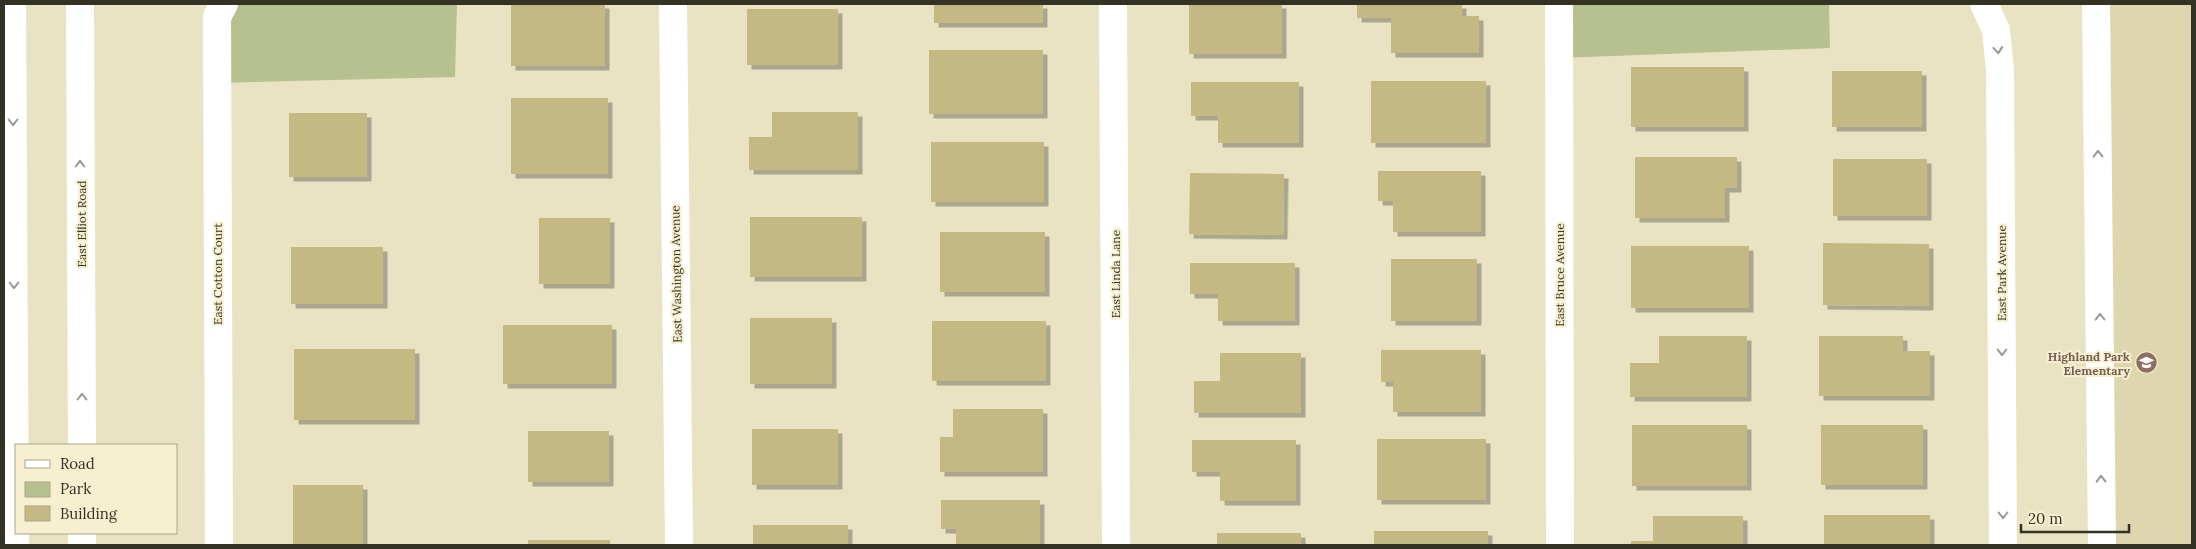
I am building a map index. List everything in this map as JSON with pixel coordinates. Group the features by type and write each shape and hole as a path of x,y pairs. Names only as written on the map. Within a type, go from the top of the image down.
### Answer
{"street":[{"path":"12,4 15,444"},
{"name":"East Elliot Road","path":"80,4 82,444"},
{"name":"East Cotton Court","path":"219,545 217,17 224,4"},
{"name":"East Washington Avenue","path":"674,4 679,545"},
{"name":"East Linda Lane","path":"1113,4 1116,545"},
{"name":"East Bruce Avenue","path":"1559,4 1560,545"},
{"name":"East Park Avenue","path":"1984,4 1996,30 2000,70 2003,545"},
{"path":"2096,4 2102,545"}],"shaded area":[{"name":"Highland Park Elementary","path":"2096,4 2192,4 2192,545 2102,545"}],"green space":[{"path":"216,4 457,4 455,77 217,83"},
{"path":"1559,4 1829,4 1830,48 1559,58"}],"building":[{"path":"511,4 605,4 605,66 511,66"},
{"path":"934,4 1043,4 1043,23 934,23"},
{"path":"1189,4 1282,4 1282,54 1189,54"},
{"path":"1357,4 1462,4 1462,16 1479,16 1479,53 1391,53 1391,18 1357,18"},
{"path":"747,9 838,9 838,65 747,65"},
{"path":"929,50 1043,50 1043,114 929,114"},
{"path":"1631,67 1744,67 1744,127 1631,127"},
{"path":"1832,71 1922,71 1922,127 1832,127"},
{"path":"1371,81 1486,81 1486,143 1371,143"},
{"path":"1191,82 1299,82 1299,143 1218,143 1218,116 1191,116"},
{"path":"511,98 608,98 608,174 511,174"},
{"path":"772,112 858,112 858,170 749,170 749,137 772,137"},
{"path":"289,113 367,113 367,177 289,177"},
{"path":"931,142 1044,142 1044,202 931,202"},
{"path":"1635,157 1737,157 1737,188 1725,188 1725,218 1635,218"},
{"path":"1833,159 1927,159 1927,216 1833,216"},
{"path":"1378,171 1481,171 1481,232 1393,232 1393,201 1378,201"},
{"path":"1190,173 1284,174 1283,235 1189,234"},
{"path":"750,217 862,217 862,277 750,277"},
{"path":"539,218 610,218 610,284 539,284"},
{"path":"940,232 1045,232 1045,292 940,292"},
{"path":"1823,243 1929,244 1929,306 1823,305"},
{"path":"1631,246 1749,246 1749,308 1631,308"},
{"path":"291,247 383,247 383,304 291,304"},
{"path":"1391,259 1477,259 1477,321 1391,321"},
{"path":"1190,263 1295,263 1295,321 1218,321 1218,294 1190,294"},
{"path":"750,318 832,318 832,384 750,384"},
{"path":"932,321 1046,321 1046,381 932,381"},
{"path":"503,325 612,325 612,384 503,384"},
{"path":"1659,336 1747,336 1747,397 1630,397 1630,363 1659,363"},
{"path":"1819,336 1903,336 1903,351 1930,351 1930,396 1819,396"},
{"path":"294,349 415,349 415,420 294,420"},
{"path":"1381,350 1481,350 1481,412 1393,412 1393,382 1381,382"},
{"path":"1220,353 1301,353 1301,413 1194,413 1194,381 1220,381"},
{"path":"953,409 1043,409 1043,472 940,472 940,437 953,437"},
{"path":"1632,425 1747,425 1747,486 1632,486"},
{"path":"1821,425 1923,425 1923,485 1821,485"},
{"path":"752,429 838,429 838,485 752,485"},
{"path":"528,431 609,431 609,482 528,482"},
{"path":"1377,439 1486,439 1486,500 1377,500"},
{"path":"1192,440 1296,440 1296,501 1220,501 1220,472 1192,472"},
{"path":"293,485 363,485 363,545 293,545"},
{"path":"941,500 1040,500 1040,545 956,545 956,529 941,529"},
{"path":"1824,515 1930,515 1930,545 1824,545"},
{"path":"1653,516 1743,516 1743,545 1631,545 1631,541 1653,541"},
{"path":"753,525 848,525 848,545 753,545"},
{"path":"1374,531 1488,531 1488,545 1374,545"},
{"path":"1217,533 1301,533 1301,545 1217,545"},
{"path":"528,540 610,540 610,545 528,545"}],"place":[{"name":"Highland Park Elementary","path":"2146,363"}]}
